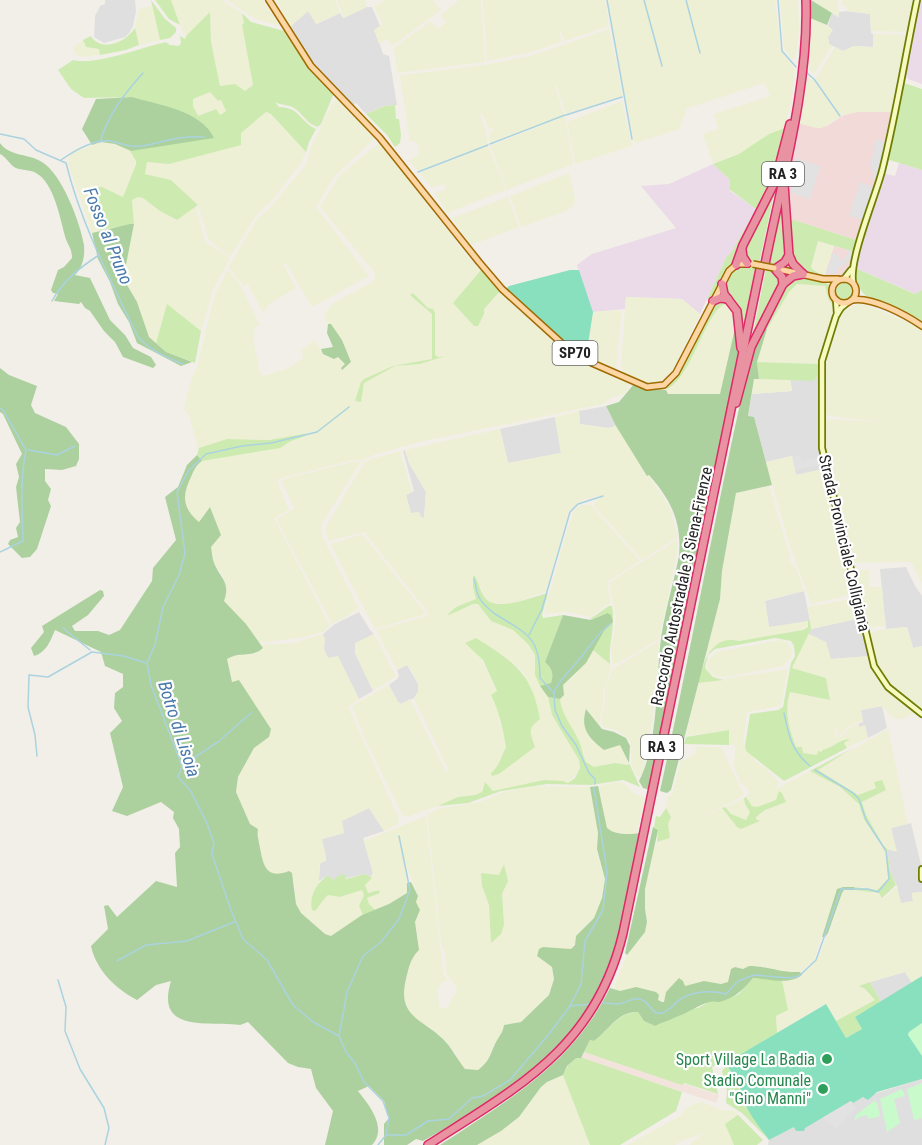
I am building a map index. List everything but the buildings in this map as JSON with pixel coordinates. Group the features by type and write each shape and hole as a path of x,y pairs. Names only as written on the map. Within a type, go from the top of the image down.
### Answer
{"highway":[{"name":"Raccordo Autostradale 3 Siena-Firenze","path":"428,1145 518,1087 553,1057 587,1016 611,971 626,923 791,128 803,48 804,0"},
{"path":"736,265 742,247 775,182 791,128"},
{"path":"734,402 750,350 783,284 791,277 802,274 789,255 784,184 793,138 791,128"},
{"path":"742,247 742,255 750,264"},
{"path":"783,284 781,276 775,269 785,262 789,255"},
{"path":"722,284 724,294 737,311 741,349 733,390 734,402"},
{"path":"713,301 720,298 729,300"},
{"name":"Raccordo Autostradale 3 Siena-Firenze","path":"435,1145 519,1091 550,1065 571,1044 592,1017 611,980 627,935 734,402"},
{"path":"423,1145 447,1132"}],"main road":[{"name":"SP70","path":"269,0 311,66 380,138 492,278 572,351 592,363 641,386 652,388 671,380 722,284 730,270 736,265"},
{"path":"917,0 890,140 852,267 856,290 868,301 922,326"},
{"path":"736,265 750,264 823,279 842,279 853,282"},
{"path":"832,287 852,267"},
{"path":"823,279 832,287 836,300 868,301"},
{"path":"849,302 856,290"},
{"name":"Strada Provinciale Colligiana","path":"836,300 836,316"},
{"name":"Strada Provinciale Colligiana","path":"849,302 836,316 821,364 822,436 825,462 874,666 887,686 922,714"},
{"path":"922,869 922,879"}],"shaded area":[{"path":"105,0 135,0 136,11 133,26 125,37 104,43 94,37 95,16 100,6 105,4"},
{"path":"918,0 922,0 922,84 908,79 905,73"},
{"path":"372,7 380,26 375,30 383,54 389,56 397,105 384,106 366,114 356,103 352,106 317,69 290,27 308,11 317,24 340,13 343,18"},
{"path":"839,12 870,14 873,47 854,46 843,51 829,44 828,37 832,30 828,25 832,13 838,17"},
{"path":"857,112 894,112 880,175 859,241 791,219 788,184 798,123 820,128 844,115"},
{"path":"876,139 886,142 877,179 872,178 874,172 871,171 872,166 870,165"},
{"path":"796,158 820,166 810,199 792,193 791,178"},
{"path":"899,163 922,170 922,290 916,294 855,268 883,173 895,176"},
{"path":"713,164 730,180 729,190 756,209 731,253 727,256 700,314 682,299 626,297 625,309 593,312 577,265 592,254 676,228 641,186 669,184"},
{"path":"860,182 873,187 863,220 849,216"},
{"path":"834,246 855,252 846,274 835,278 824,277"},
{"path":"847,251 852,252 850,260 838,268 835,274 826,273 833,253 838,254 841,262 847,255"},
{"path":"819,364 820,443 824,469 796,475 792,456 766,462 754,417 748,417 752,394 792,391 790,379"},
{"path":"606,406 616,426 608,428 580,424 579,411"},
{"path":"555,417 561,453 508,463 500,429"},
{"path":"405,450 409,463 426,492 424,518 419,512 411,514 406,495 414,491 403,451"},
{"path":"800,455 802,461 817,458 819,465 796,470 793,457"},
{"path":"906,567 922,596 922,646 913,648 907,627 886,629 880,569"},
{"path":"804,591 810,621 769,628 765,601"},
{"path":"359,612 374,634 355,644 355,653 373,691 359,699 338,657 328,658 324,649 323,634 335,624"},
{"path":"861,618 870,656 830,659 818,638 808,634 811,629"},
{"path":"407,665 418,684 418,692 414,698 401,704 389,685 399,676 397,670"},
{"path":"882,706 887,728 868,738 865,726 860,728 858,724 863,722 861,710"},
{"path":"369,808 384,831 363,838 373,873 372,878 365,874 332,881 328,875 319,881 322,839 344,833 341,821"},
{"path":"911,823 922,869 922,892 912,893 913,901 900,904 897,886 890,870 887,849 896,851 891,828"},
{"path":"905,972 912,983 881,1002 870,982"},
{"path":"584,1052 719,1095 716,1103 581,1058"},
{"path":"922,1079 922,1145 768,1145 769,1140 794,1127 804,1128 851,1101"},
{"path":"851,1101 856,1108 837,1129 822,1118"}],"green space":[{"path":"151,0 165,19 176,28 176,32 170,38 160,40"},
{"path":"155,0 171,0 180,25 169,19"},
{"path":"171,0 221,0 242,13 244,24 242,25 253,85 245,91 235,84 220,87 211,42 210,13 186,36"},
{"path":"227,0 263,0 280,26 255,19"},
{"path":"276,0 335,0 340,13 316,24 308,11 290,27"},
{"path":"337,0 365,0 367,7 344,18"},
{"path":"386,0 433,0 441,10 392,46 388,39 379,44 374,30 382,24 374,6"},
{"path":"459,0 481,0 485,62 397,73 394,48 431,21 438,29 446,22 441,15"},
{"path":"483,0 605,0 609,26 565,41 560,30 561,42 532,52 487,61"},
{"path":"608,0 775,0 781,51 795,69 785,128 769,134 739,154 713,164 703,134 718,129 714,114 770,96 764,83 686,109 680,129 634,142"},
{"path":"780,0 798,0 799,30 796,56 792,60 784,48"},
{"path":"811,0 832,13 827,25 810,18"},
{"path":"812,0 837,0 839,17 832,13"},
{"path":"842,0 914,0 908,32 871,31 870,14 847,11"},
{"path":"152,6 160,40 139,45 135,28 139,9"},
{"path":"210,12 211,42 220,86 235,84 245,91 253,85 242,25 244,23 242,13 251,22 284,31 301,57 334,93 321,124 318,127 314,126 294,108 275,102 279,107 296,112 306,123 316,129 306,152 271,114 266,112 241,133 241,145 169,164 147,162 145,174 171,180 198,205 177,220 138,197 132,200 134,224 100,230 88,187 102,187 123,197 136,164 130,151 213,137 132,97 84,98 71,89 58,70 73,60 106,58 166,42 179,46 180,36 185,39","holes":["210,92 218,101 221,100 226,111 220,115 216,109 198,116 193,106 193,99"]},
{"path":"810,18 833,30 828,37 829,44 832,46 813,75 809,68"},
{"path":"135,28 139,45 126,50 100,55 99,49 86,47 83,40 91,36 101,44 114,44 126,38"},
{"path":"609,29 623,96 566,114 556,85 564,115 490,144 489,133 493,131 492,128 489,129 482,114 480,115 488,145 418,171 408,160 418,156 419,146 414,141 410,141 400,77 402,75 484,65 534,55"},
{"path":"873,34 906,35 907,37 894,112 839,114 815,79 835,47 843,51 854,46 873,47"},
{"path":"83,40 86,47 99,49 100,55 85,57 74,53 73,47"},
{"path":"808,77 814,81 840,117 824,127 816,128 798,123"},
{"path":"904,83 922,89 922,170 886,159"},
{"path":"210,91 218,101 221,100 227,111 219,116 215,109 198,116 193,106 193,99"},
{"path":"132,97 189,115 208,129 214,138 131,151 115,144 101,142 92,145 82,129 96,99"},
{"path":"337,99 376,137 334,177 316,207 369,276 312,307 286,263 283,264 296,288 268,305 263,313 248,284 244,286 228,268 257,219 269,209 306,165 311,147 331,105"},
{"path":"622,101 632,146 575,164 567,122"},
{"path":"395,105 401,135 400,143 395,147 387,135 366,114 385,106"},
{"path":"266,112 271,114 306,152 300,164 274,198 258,213 230,257 209,240 198,205 171,180 145,174 147,162 170,164 241,133"},
{"path":"565,116 573,164 507,190 490,146"},
{"path":"785,128 775,176 734,263 711,303 707,299 727,256 731,253 756,209 729,189 730,180 713,164 739,154 769,134"},
{"path":"101,142 115,144 131,151 136,161 123,197 102,187 88,188 100,230 92,233 68,164 69,154"},
{"path":"380,142 468,257 481,270 453,303 474,326 484,309 501,290 559,344 567,356 572,355 630,384 624,394 609,399 603,404 424,441 373,455 361,461 357,459 278,479 289,510 275,517 275,520 330,626 323,632 304,637 259,643 246,624 224,601 223,576 214,564 205,512 199,522 194,518 185,504 184,491 197,465 202,461 280,448 291,441 306,437 303,434 269,440 248,439 198,448 189,415 184,409 214,297 227,270 238,281 260,325 255,327 253,339 260,373 263,376 287,369 303,358 302,350 315,340 323,354 338,356 346,364 342,370 351,362 342,340 331,324 328,324 324,314 335,302 374,280 375,273 320,207 339,176","holes":["413,293 435,313 435,355 438,357 420,364 387,369 432,359 432,314 411,295","385,369 364,383 356,401 364,379"]},
{"path":"0,143 9,151 42,162 63,187 79,224 84,245 83,261 75,275 90,278 110,320 125,335 133,348 151,357 156,365 153,368 123,357 115,342 81,302 79,304 54,301 58,294 51,290 58,270 72,258 52,193 42,178 34,172 14,167 0,154"},
{"path":"488,146 506,190 447,213 435,193 446,189 444,184 432,188 419,173"},
{"path":"569,173 575,199 574,205 566,211 521,227 510,196"},
{"path":"788,184 791,219 859,241 855,252 818,241 811,267 824,277 800,270 791,256 786,187"},
{"path":"775,189 759,264 748,258 745,247"},
{"path":"782,190 787,255 778,266 767,265"},
{"path":"138,197 175,219 168,225 196,206 207,243 230,258 213,290 201,331 167,305 156,343 149,337 137,302 127,285 125,270 134,224 132,200"},
{"path":"508,197 519,227 471,245 452,218"},
{"path":"134,224 125,270 127,285 137,302 149,337 166,352 192,362 181,366 137,343 129,322 118,304 98,259 92,233"},
{"path":"818,241 834,246 824,277 811,269"},
{"path":"745,265 758,267 743,342 740,314 726,294 725,284 735,269"},
{"path":"855,268 915,294 922,290 922,321 866,296 858,283"},
{"path":"766,269 773,271 782,281 751,343"},
{"path":"481,270 501,290 484,309 478,326 474,326 453,303"},
{"path":"570,270 579,270 593,312 586,357 574,350 505,290 509,286"},
{"path":"806,278 829,285 829,293 836,310 828,298 825,286 797,284 789,292 767,329 764,327 784,289 797,280"},
{"path":"840,281 848,281 854,287 854,295 848,301 840,301 834,295 834,287"},
{"path":"797,284 825,286 828,298 836,310 819,364 757,362 767,329 789,292"},
{"path":"413,293 428,308 433,309 435,313 435,355 445,356 420,364 395,366 364,383 361,402 355,401 364,379 393,366 432,359 432,314 410,295"},
{"path":"626,297 682,299 700,314 674,368 661,383 645,384 624,376 621,364"},
{"path":"721,300 732,305 736,324 732,308 726,304 719,308 676,382 667,389 653,390 667,387 678,375 716,303"},
{"path":"167,304 201,331 195,363 166,352 156,343"},
{"path":"726,304 732,308 736,324 721,394 668,394 666,390 683,372 716,310"},
{"path":"858,304 864,304 922,330 922,584 911,562 852,563 826,460 824,419 881,422 826,414 824,374 829,346 842,311"},
{"path":"620,310 616,372 586,357 593,312"},
{"path":"328,324 331,324 342,340 351,362 342,370 345,364 338,357 334,359 323,354 321,349 333,347 327,333"},
{"path":"736,324 739,349 650,790 643,788 639,781 650,750 653,733 661,636 679,556 679,533 669,503 657,484 649,475 647,476 606,406 619,402 634,384 649,390 666,390 668,394 720,394"},
{"path":"764,327 767,329 757,362 759,379 754,379 748,416 754,417 772,485 736,493 722,571 720,599 671,790 667,793 660,791 728,461 752,351"},
{"path":"757,362 819,364 819,375 813,381 759,379"},
{"path":"0,368 9,375 37,386 31,405 35,413 66,427 79,444 79,459 76,466 62,470 45,469 45,481 51,489 48,500 51,506 37,549 30,557 22,558 8,544 10,540 18,537 16,528 20,522 16,487 19,477 16,464 22,454 0,412"},
{"path":"754,379 790,379 792,391 752,394"},
{"path":"579,411 580,424 608,428 616,426 669,506 678,537 642,560 594,506 594,503 604,495 582,500 569,511 546,592 514,604 491,603 484,597 481,588 473,587 476,599 456,607 448,614 478,603 491,621 513,630 528,644 535,655 535,675 548,697 552,715 579,760 579,771 568,783 563,781 493,791 483,784 482,792 476,795 463,796 410,816 403,816 364,737 352,706 389,685 401,704 410,699 446,772 449,771 414,698 418,692 418,684 411,669 407,665 397,670 376,630 429,614 364,532 328,541 325,528 365,461 400,451 412,492 406,495 411,513 419,512 424,518 426,492 409,463 405,450 500,429 508,463 561,453 555,417","holes":["476,638 522,671 537,705 532,725 518,758 499,774 491,773 499,766 506,743 499,714 491,695 497,692 480,656"]},
{"path":"303,434 306,436 280,448 202,461 197,455 199,448 227,439 269,440"},
{"path":"197,455 202,461 195,468 188,484 185,501 189,512 199,522 210,507 221,535 211,547 214,563 224,580 226,595 224,601 246,624 263,648 255,653 236,655 227,659 232,682 239,680 271,729 269,737 254,748 238,777 236,792 250,824 258,829 258,838 266,868 274,874 289,871 292,873 296,904 301,913 325,934 331,936 362,915 389,904 407,893 407,883 411,882 418,896 416,902 420,910 415,922 419,950 409,967 404,992 405,1001 408,1009 419,1021 446,1042 465,1069 478,1070 482,1067 489,1058 504,1025 521,1022 549,995 554,979 552,967 537,956 539,949 543,947 571,949 575,945 576,936 594,918 602,898 605,879 597,849 598,833 590,787 598,786 607,828 619,833 642,833 624,921 614,955 593,1000 575,1026 554,1050 506,1090 423,1141 416,1139 407,1145 384,1145 384,1124 389,1118 384,1101 369,1086 358,1091 378,1124 376,1138 372,1145 325,1145 333,1111 316,1088 311,1069 288,1063 248,1022 240,1025 199,1023 177,1017 170,1009 168,998 171,981 156,985 137,1000 122,990 102,971 91,946 108,929 104,906 108,905 117,917 156,881 177,887 175,853 180,847 179,829 173,818 174,812 161,802 127,816 112,811 123,787 110,733 122,721 114,708 115,693 123,687 123,674 105,666 101,652 55,630 48,646 42,652 34,656 31,648 44,632 42,626 100,590 103,591 104,596 88,615 72,626 75,631 98,631 109,635 120,630 152,581 153,568 176,540 165,497 178,487 187,465"},
{"path":"792,456 796,475 824,469 855,594 811,604 789,543 766,462"},
{"path":"356,461 360,463 321,525 322,536 359,609 332,624 278,522 278,518 294,509 281,480"},
{"path":"769,486 790,556 789,560 796,568 804,591 765,600 769,627 808,621 809,624 803,630 739,641 732,639 719,644 705,657 720,599 722,571 736,493"},
{"path":"581,505 591,505 640,561 608,581 611,603 590,617 568,612 544,614 567,530 575,509"},
{"path":"363,535 426,614 375,629 330,544"},
{"path":"677,540 677,553 659,639 613,666 611,651 616,618 610,582"},
{"path":"869,569 869,587 882,587 885,626 868,627 854,571"},
{"path":"473,576 485,598 498,604 507,604 548,593 543,618 563,615 545,662 552,672 551,684 540,686 535,675 535,655 528,644 513,630 491,621 478,604 448,614 456,607 476,599"},
{"path":"856,598 861,618 811,629 808,607"},
{"path":"612,606 613,622 606,613 591,620"},
{"path":"607,613 611,615 613,622 604,631 586,663 563,685 564,695 560,699 548,697 540,686 551,683 552,671 545,662 563,615 591,620"},
{"path":"808,621 810,621 811,629 792,668 826,678 830,700 790,692 787,713 791,734 796,747 802,747 803,753 817,755 818,751 822,752 843,740 850,739 844,743 847,748 784,781 746,751 745,746 750,714 778,710 783,707 791,663 795,656 791,641 775,638 715,649 708,655 721,642 803,630 808,627"},
{"path":"613,622 610,664 593,650 604,631"},
{"path":"907,627 913,648 922,646 922,710 893,688 884,678 874,657 869,633"},
{"path":"323,634 324,649 328,658 338,656 359,699 348,707 399,819 398,824 384,831 369,808 342,821 344,833 322,839 326,861 319,864 319,882 314,893 317,909 323,898 328,895 340,897 362,890 364,895 359,906 363,915 331,936 325,934 301,913 296,904 294,881 289,871 278,875 271,873 264,865 256,836 258,829 250,824 236,792 238,778 254,748 259,710 240,681 232,682 227,659 231,656 255,654 263,648 261,645 294,643"},
{"path":"374,634 396,676 373,691 355,653 355,643"},
{"path":"808,634 826,642 831,659 870,656 874,670 883,684 916,713 896,719 890,716 886,709 882,709 882,706 861,710 863,721 849,726 839,737 858,724 860,727 865,725 868,738 847,748 844,743 836,743 822,750 818,755 803,753 796,748 788,727 787,712 790,692 830,700 826,678 792,668"},
{"path":"476,638 501,654 519,670 532,690 540,719 531,728 535,747 499,774 492,776 491,773 506,747 491,695 497,691 483,660 465,643"},
{"path":"780,640 787,642 792,650 790,659 783,666 726,677 715,676 708,670 708,660 717,652"},
{"path":"659,641 651,728 643,770 640,776 636,776 632,765 630,740 616,730 603,727 601,722 605,704 605,688 613,669"},
{"path":"593,650 610,664 611,669 603,692 604,701 599,725 586,709 584,715 620,745 625,752 628,765 615,763 594,767 586,762 579,741 561,709 560,699 563,686 586,663"},
{"path":"708,655 705,668 713,677 723,680 698,683 703,667"},
{"path":"788,669 781,706 747,712 743,744 746,751 752,754 756,762 780,783 777,785 778,788 810,771 827,779 853,797 859,804 876,839 886,852 888,879 877,890 865,887 837,889 814,960 800,972 781,972 760,966 743,969 735,967 728,982 721,984 704,981 685,986 661,1002 656,992 636,987 620,991 613,989 627,955 645,932 647,922 645,889 654,848 657,842 662,841 668,833 667,824 671,817 666,808 668,796 672,795 681,760 696,753 695,747 721,747 744,795 684,828 722,808 737,827 760,821 755,819 765,810 785,802 776,800 752,807 746,797 749,793 747,787 741,784 734,767 735,745 729,745 729,730 686,736 698,683"},
{"path":"548,697 560,699 586,762 594,767 615,763 628,765 629,763 640,787 623,780 591,785 547,784 501,791 468,803 438,806 458,797 482,792 485,782 493,791 544,780 568,783 575,778 580,768 579,760 552,715"},
{"path":"586,709 602,729 626,738 630,746 629,763 620,745 604,750 590,737 584,722"},
{"path":"888,729 908,824 891,828 897,852 883,845 866,815 862,801 879,794 876,787 858,795 817,770"},
{"path":"729,730 729,745 684,744 686,737"},
{"path":"853,748 818,770 858,795 876,788 874,782 882,780 886,790 862,802 866,815 887,849 890,870 896,885 882,898 879,893 855,890 854,887 877,890 888,879 886,852 864,819 859,804 840,787 810,771"},
{"path":"616,782 624,783 633,793 645,798 637,833 634,835 611,832 607,828 598,786"},
{"path":"536,786 590,787 598,833 597,849 605,879 602,898 594,918 585,925 571,950 543,947 537,956 552,967 554,979 549,995 521,1022 504,1025 503,1033 496,1042 488,1062 478,1070 465,1069 444,1040 414,1019 405,1004 403,991 411,958 419,950 415,922 420,910 416,902 418,895 404,862 407,893 375,910 369,904 367,898 380,893 379,890 368,893 365,885 373,873 364,841 426,816 443,973 447,980 438,989 439,1007 448,1008 457,988 446,974 427,814 441,808 480,802 503,792","holes":["503,865 508,881 502,894 503,906 491,942 489,905 482,887 500,875"]},
{"path":"779,791 786,802 765,810 756,817 760,821 741,829 722,808 725,807 731,814 746,820 750,812 744,798 746,797 752,806 757,807 776,800"},
{"path":"744,798 750,812 746,820 731,814 725,807"},
{"path":"666,808 671,817 668,824 670,838 657,842 658,830 654,827 656,816 660,817"},
{"path":"653,827 658,830 645,889 647,922 645,932 627,955 625,953"},
{"path":"504,864 508,881 502,894 504,925 501,934 491,943 489,905 482,886 481,873 499,875"},
{"path":"344,873 346,879 365,874 372,878 365,885 368,893 379,890 380,893 367,898 375,910 363,915 359,906 364,895 362,890 340,897 328,895 315,911 312,910 313,894 320,882 328,875 332,880"},
{"path":"897,886 901,903 913,901 912,893 922,892 922,976 912,983 905,972 860,985 875,1000 836,1021 825,1004 777,1033 776,1016 788,1010 782,980 797,979 818,958 844,890 863,889 879,893 884,899"},
{"path":"854,887 855,890 844,890 828,933 822,937 837,889"},
{"path":"749,966 800,972 802,975 785,981 753,978 729,999 706,1003 655,1026 644,1021 638,1012 625,1015 594,1041 590,1040 581,1058 576,1058 567,1066 563,1075 541,1087 519,1117 501,1131 477,1145 440,1145 514,1096 557,1060 577,1039 610,988 620,991 636,987 656,992 659,995 658,1000 664,1002 666,992 679,978 685,986 704,981 721,984 728,982 731,969 735,967 743,969"},
{"name":"Sport Village La Badia","path":"922,976 922,1023 908,1035 922,1056 922,1079 877,1092 868,1100 863,1097 853,1103 851,1101 805,1128 804,1131 796,1131 794,1127 769,1140 749,1111 742,1092 726,1063 826,1004 846,1038 862,1029 855,1017"},
{"path":"753,978 782,980 788,1010 776,1016 777,1033 726,1063 724,1060 712,1067 718,1094 684,1083 682,1085 584,1052 590,1040 594,1041 625,1015 638,1012 644,1021 655,1026 711,1001 726,1000 739,994"},
{"path":"870,982 881,1002 855,1017 862,1029 846,1038 836,1021 875,1000 859,986"},
{"path":"922,1023 922,1056 908,1036 909,1032"},
{"path":"580,1057 682,1092 676,1111 620,1145 590,1145 563,1075 572,1061"},
{"path":"727,1065 769,1140 742,1113 726,1103 727,1091 722,1071"},
{"path":"563,1075 590,1145 477,1145 519,1117 541,1087"},
{"path":"922,1083 922,1118 914,1120 907,1089"},
{"path":"902,1089 905,1096 894,1099 900,1123 887,1132 880,1099"},
{"path":"874,1101 877,1103 880,1116 868,1119 867,1115 855,1121 855,1116"},
{"path":"702,1102 724,1111 733,1110 738,1115 725,1124 734,1145 691,1145 690,1142 710,1130 682,1140 675,1145 627,1145 680,1116 685,1109"},
{"path":"738,1115 763,1140 757,1145 734,1145 725,1124"}],"waterway":[{"path":"607,0 632,139"},
{"path":"644,0 662,66"},
{"path":"686,0 700,53"},
{"path":"778,0 782,51 796,67"},
{"path":"806,69 840,116"},
{"path":"100,142 117,105 143,73"},
{"path":"566,115 622,97"},
{"path":"490,144 565,115"},
{"name":"Fosso al Pruno","path":"0,134 24,139 36,150 66,163 88,230 138,337 159,353 183,364"},
{"path":"61,160 97,142 110,141 138,146 180,138 204,137"},
{"path":"418,172 488,145"},
{"path":"52,301 72,275 99,255"},
{"name":"Botro di Lisoia","path":"349,407 317,432 271,443 242,446 206,454 189,470 177,492 185,553 179,575 163,607 155,645 147,663 151,685 182,766 178,777 190,790 206,821 214,843 212,854 243,939 267,960 293,1005 313,1022 339,1036 364,1082 383,1101 389,1118 386,1135 378,1145"},
{"path":"0,408 26,450 22,484 23,541 0,552"},
{"path":"28,450 57,455 75,446"},
{"path":"529,635 542,609 570,512 578,504 603,496"},
{"path":"474,579 480,600 495,614 530,638 537,653 540,678 554,693 555,710 562,726 576,745 589,773 595,779 595,784"},
{"path":"554,692 598,635 610,624"},
{"path":"63,628 90,650"},
{"path":"37,756 35,735 28,707 29,675 48,677 92,652 124,656 146,663"},
{"path":"183,765 218,742 251,713"},
{"path":"784,713 789,736 799,754 810,766"},
{"path":"604,1003 618,1004 641,999 656,1013 662,1013 691,994 709,992 726,994 738,981 754,975 791,978 799,976 816,960 841,889 868,889 878,892 889,879 886,851 866,820 859,799 815,770"},
{"path":"386,1135 406,1135 428,1121 449,1119 472,1098 483,1096 510,1080 570,1006 581,984 585,941 603,910 607,872 594,788"},
{"path":"339,1036 347,992 363,956 381,942 399,919 410,890 399,836"},
{"path":"117,961 146,945 187,941 234,922"},
{"path":"58,980 66,1007 65,1031 80,1069 104,1108 109,1128 105,1145"},
{"path":"570,1006 592,1004"}],"place":[{"name":"Sport Village La Badia","path":"827,1059"},
{"name":"Stadio Comunale \"Gino Manni\"","path":"823,1089"}]}
